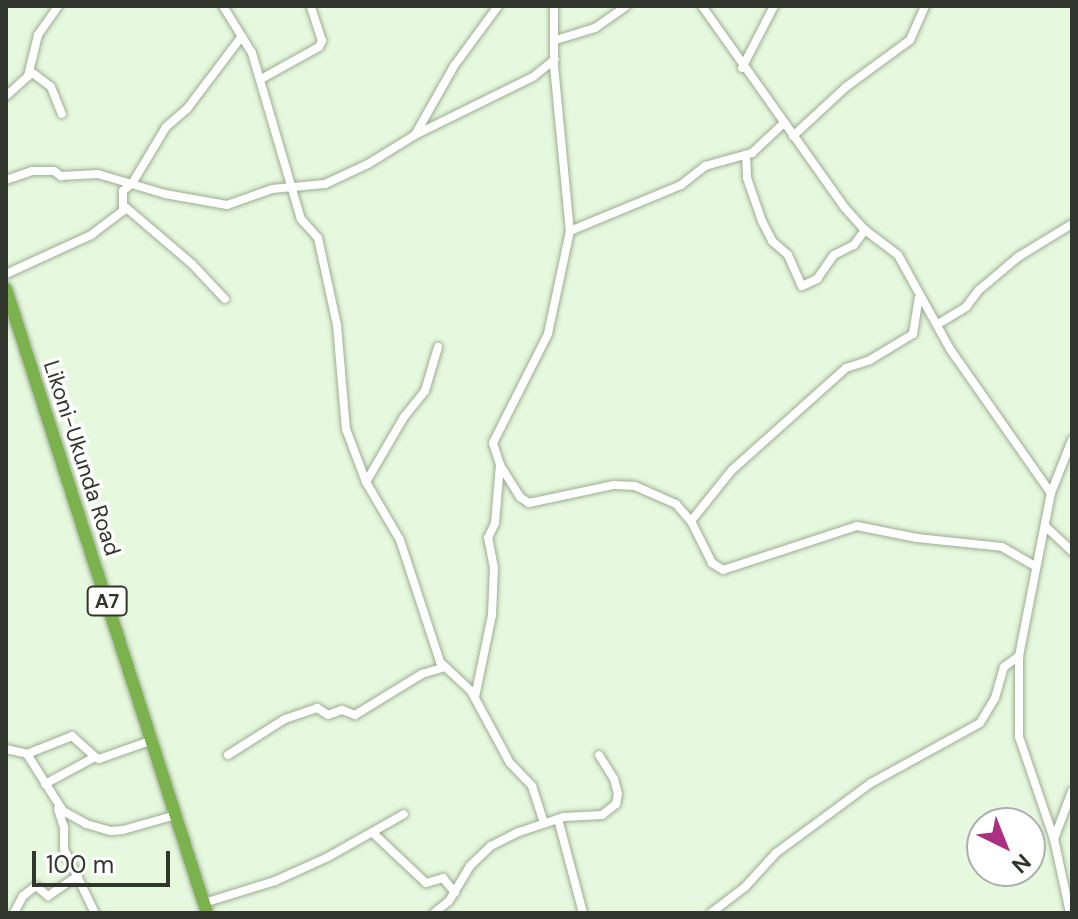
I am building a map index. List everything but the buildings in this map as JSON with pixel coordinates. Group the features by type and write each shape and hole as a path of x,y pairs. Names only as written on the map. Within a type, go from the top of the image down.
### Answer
{"highway":[{"name":"Likoni-Ukunda Road","path":"6,289 10,314 205,908"}],"street":[{"path":"6,96 30,71 31,52 38,35 58,6"},
{"path":"223,6 242,36 261,79 302,221 318,238 337,325 346,429 366,482 400,540 438,656 475,697 514,769 532,786 544,823"},
{"path":"415,135 454,66 498,6"},
{"path":"554,6 555,59 570,231 548,334 493,443 500,465 520,497 527,503 629,485 676,504 691,521 712,563 723,570 857,526 917,538 1002,547 1036,567"},
{"path":"556,40 595,28 626,6"},
{"path":"702,6 742,68 865,230 898,255 950,349 1051,493"},
{"path":"742,68 774,6"},
{"path":"793,136 846,87 910,40 925,6"},
{"path":"261,79 319,47 322,41 311,7"},
{"path":"6,274 91,235 123,211 123,191 133,182 166,127 187,109 242,36"},
{"path":"6,180 32,171 54,171 61,176 98,174 165,194 227,205 292,186 325,184 368,164 415,135 533,77 555,59"},
{"path":"30,71 51,87 62,114"},
{"path":"570,231 681,185 705,166 746,156 784,123"},
{"path":"746,156 747,178 762,221 772,241 788,255 802,286 817,279 834,255 854,245 865,230"},
{"path":"123,205 192,264 225,299"},
{"path":"938,324 966,307 979,290 1018,257 1072,224"},
{"path":"691,521 732,470 846,368 870,360 913,334 919,296"},
{"path":"366,482 404,417 425,391 438,347"},
{"path":"1070,913 1054,839 1019,737 1019,656 1051,493 1072,440"},
{"path":"475,697 492,615 494,568 488,538 495,523 500,465"},
{"path":"1045,526 1072,551"},
{"path":"711,913 745,887 776,853 871,783 980,723 995,698 1004,667 1019,656"},
{"path":"228,755 285,719 317,708 328,715 342,710 355,715 422,674 445,667"},
{"path":"6,749 27,754 72,736 99,759 150,741"},
{"path":"27,754 55,801 64,826 64,849 95,913"},
{"path":"434,913 455,893 470,866 484,851 504,838 558,819 602,815 618,802 614,779 599,755"},
{"path":"45,784 95,757"},
{"path":"1054,839 1072,791"},
{"path":"55,801 71,817 111,831 176,815"},
{"path":"205,908 275,881 373,833 404,814"},
{"path":"558,819 583,913"},
{"path":"373,833 426,883 443,878 455,893"},
{"path":"14,913 23,896 37,885 48,896 78,876"}]}
